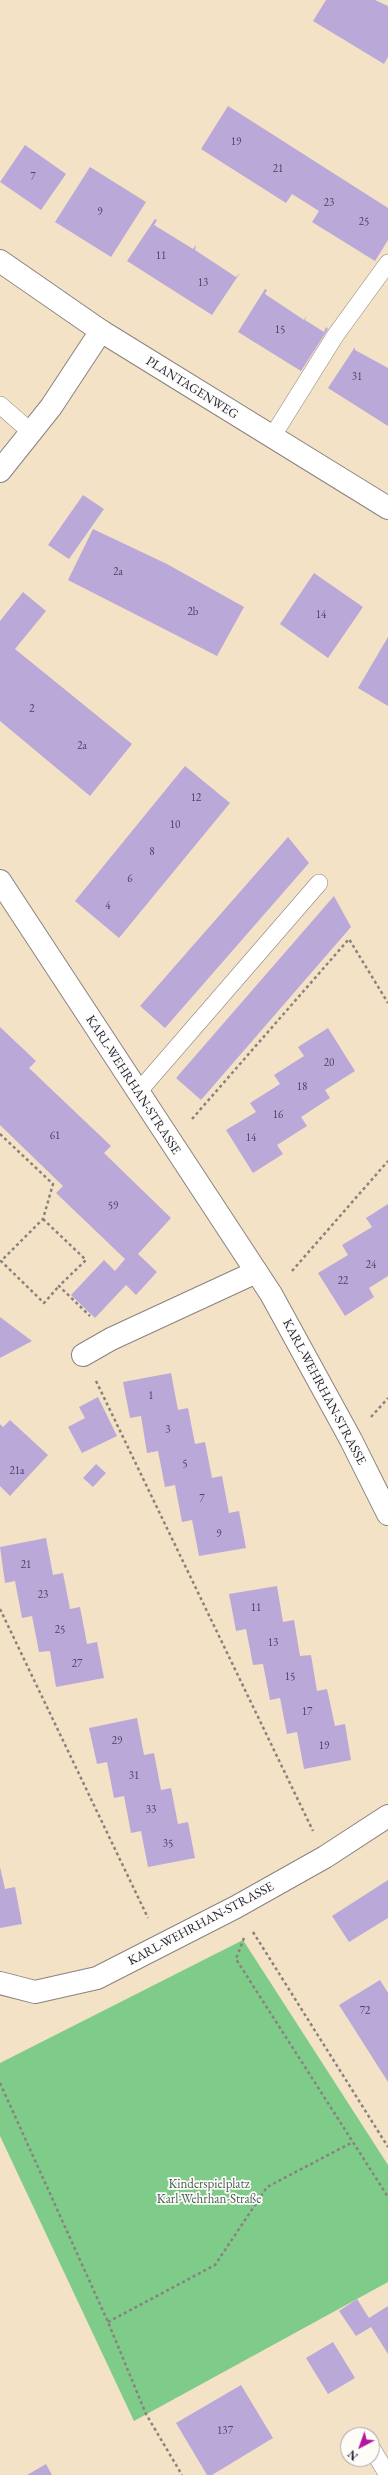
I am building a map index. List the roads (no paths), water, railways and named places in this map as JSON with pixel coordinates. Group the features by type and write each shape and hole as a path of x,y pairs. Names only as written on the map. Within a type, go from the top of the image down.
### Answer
{"street":[{"name":"PLANTAGENWEG","path":"0,261 101,331 388,508"},
{"path":"0,471 51,407 101,331"},
{"name":"KARL-WEHRHAN-STRASSE","path":"3,894 139,1091 170,1143 271,1294 351,1440 388,1514"},
{"path":"83,1355 111,1339 256,1272"},
{"name":"KARL-WEHRHAN-STRASSE","path":"0,1983 35,1992 97,1978 236,1907 325,1857 388,1816"}],"lane":[{"path":"272,437 335,336 388,263"},
{"path":"0,405 31,432"},
{"path":"139,1091 319,883"},
{"path":"380,2462 388,2475"}],"park label":[{"name":"Kinderspielplatz Karl-Wehrhan-Straße","path":"209,2192"}]}
